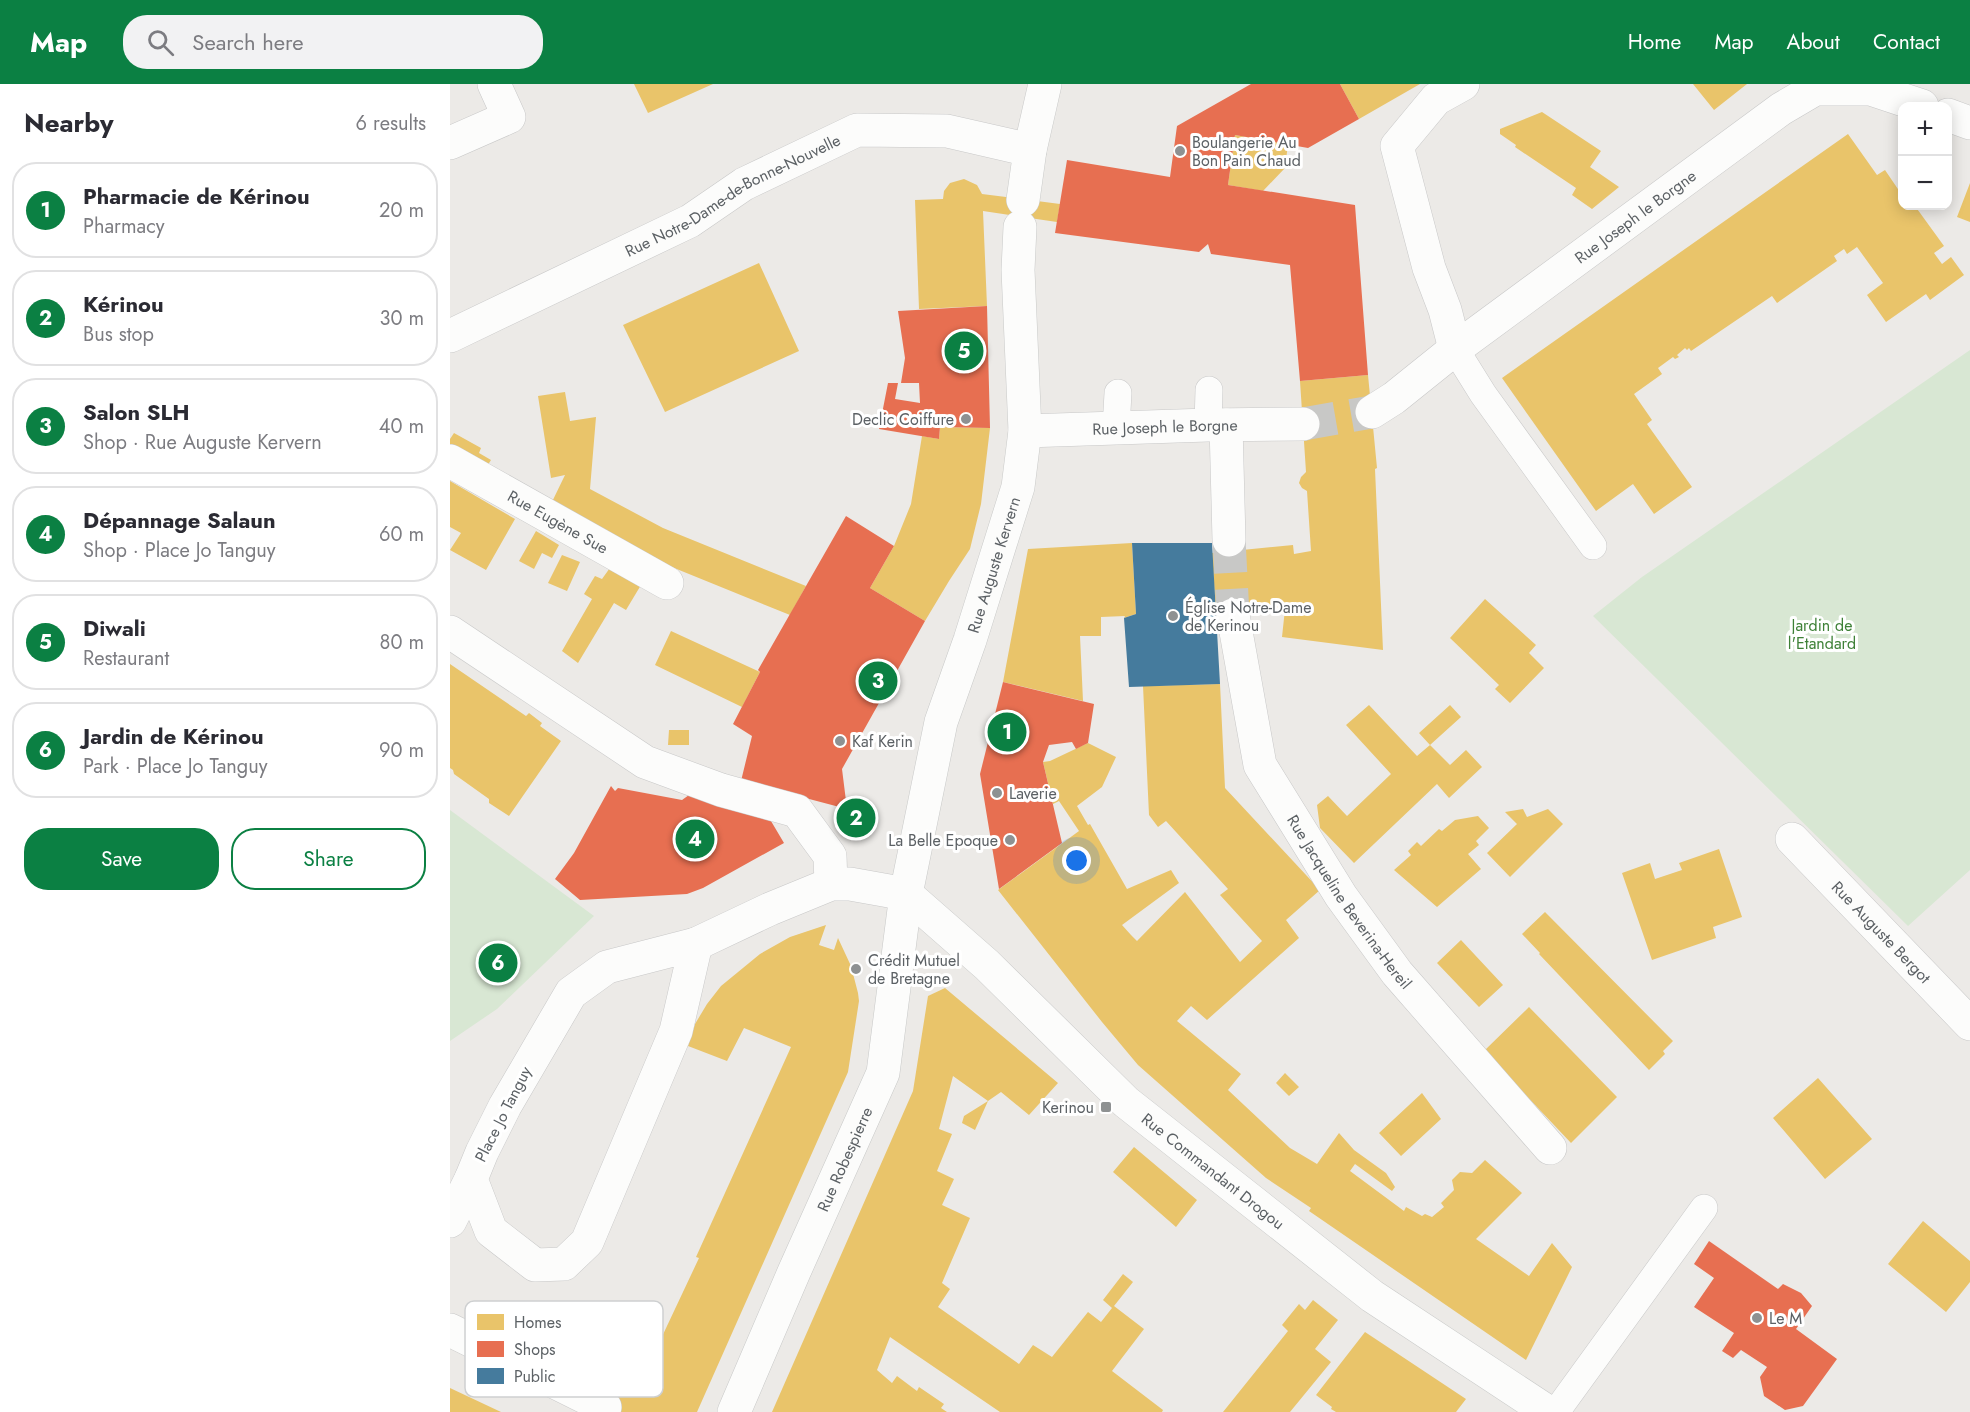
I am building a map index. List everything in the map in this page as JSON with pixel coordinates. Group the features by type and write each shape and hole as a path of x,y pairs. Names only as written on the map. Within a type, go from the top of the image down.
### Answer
{"street":[{"path":"450,143 508,117 494,84"},
{"name":"Rue Auguste Kervern","path":"906,894 941,722 970,640 1018,487 1025,431 1018,270 1030,150 1045,84"},
{"path":"1455,349 1445,310 1429,268 1397,146 1436,99 1463,84"},
{"name":"Rue Joseph le Borgne","path":"1372,412 1394,398 1455,349 1781,109 1815,89 1871,89 1910,102"},
{"path":"1952,117 1970,123"},
{"name":"Rue Notre-Dame-de-Bonne-Nouvelle","path":"450,336 690,221 744,184 857,130 947,131 1030,150"},
{"name":"Rue Joseph le Borgne","path":"1025,431 1303,424"},
{"path":"1217,425 1229,540"},
{"name":"Rue Eugène Sue","path":"450,461 667,583"},
{"name":"Rue Jacqueline Beverina-Hereil","path":"1233,615 1260,765 1341,896 1397,973 1550,1148"},
{"path":"450,632 645,762 721,790 797,811 831,856 831,884"},
{"name":"Rue Auguste Bergot","path":"1792,839 1970,1024"},
{"name":"Place Jo Tanguy","path":"696,944 676,1031 587,1242 564,1264 535,1265 491,1231 471,1179 505,1106 571,993 607,968 696,944 770,909 831,884 850,884 906,894"},
{"name":"Rue Robespierre","path":"735,1412 794,1272 883,1073 906,894"},
{"name":"Rue Commandant Drogou","path":"906,894 987,965 1126,1102 1372,1296 1548,1412"},
{"path":"450,1221 471,1179"},
{"path":"450,1330 465,1337"},
{"path":"585,1397 605,1407"}],"lane":[{"path":"1455,349 1483,394 1593,546"},
{"path":"1209,390 1217,425"},
{"path":"1116,428 1118,393"},
{"path":"1556,1412 1704,1208"}],"green space":[{"name":"Jardin de l'Etandard","path":"1970,350 1970,870 1908,926 1593,616 1642,577"},
{"path":"450,810 594,916 497,1009 450,1041"}],"building: Homes":[{"path":"634,84 713,84 648,113"},
{"path":"1340,84 1420,84 1359,119"},
{"path":"1693,84 1747,84 1714,110"},
{"path":"1542,112 1601,151 1590,167 1619,187 1592,209 1572,195 1576,188 1515,147 1516,145 1500,134 1500,129"},
{"path":"1848,134 1877,175 1885,170 1898,189 1898,210 1918,210 1944,246 1934,253 1942,264 1951,257 1964,275 1930,300 1926,294 1886,322 1867,295 1883,283 1857,247 1847,254 1844,249 1834,256 1837,261 1777,303 1772,296 1691,351 1685,348 1677,355 1679,357 1675,359 1673,357 1658,368 1662,374 1634,394 1652,420 1647,424 1692,487 1654,514 1633,484 1596,511 1502,378"},
{"path":"1235,135 1288,144 1285,168 1263,191 1228,185"},
{"path":"964,179 977,185 982,194 1060,204 1057,222 983,211 987,306 919,309 915,200 943,199 944,191 950,183"},
{"path":"1970,183 1970,222 1957,217"},
{"path":"759,263 799,351 665,412 623,325"},
{"path":"1368,375 1377,468 1375,469 1383,650 1282,637 1285,609 1216,612 1212,553 1293,545 1294,554 1311,551 1307,491 1299,483 1306,472 1300,381"},
{"path":"565,392 570,421 596,417 590,489 663,528 806,586 790,615 657,561 550,506 565,475 551,478 538,396"},
{"path":"940,427 990,428 981,504 970,549 925,621 870,588 894,546 911,504 922,436 939,439"},
{"path":"454,433 481,448 479,453 491,460 482,474 450,454 450,439"},
{"path":"450,481 515,519 486,570 450,550 461,533 450,527"},
{"path":"536,531 559,545 552,558 542,553 534,569 519,561"},
{"path":"1132,543 1136,614 1124,618 1125,616 1101,617 1101,636 1080,636 1083,701 1003,682 1028,549"},
{"path":"562,555 580,562 567,591 548,583"},
{"path":"612,565 641,585 626,610 614,603 578,663 562,651 592,599 584,594 595,576 602,579"},
{"path":"1485,599 1536,645 1529,653 1544,668 1510,703 1495,689 1499,685 1450,638"},
{"path":"671,631 760,672 742,707 655,665"},
{"path":"450,664 526,716 529,713 542,723 540,726 561,741 509,816 489,803 489,799 454,774 450,768"},
{"path":"1220,684 1225,788 1320,890 1286,920 1299,938 1207,1020 1191,1006 1177,1021 1241,1074 1228,1090 1290,1148 1317,1164 1339,1133 1354,1150 1386,1173 1395,1187 1392,1191 1355,1164 1350,1171 1404,1211 1406,1207 1422,1216 1425,1214 1432,1217 1444,1207 1441,1203 1454,1190 1452,1180 1460,1172 1472,1173 1485,1160 1522,1193 1476,1239 1529,1276 1552,1243 1572,1267 1526,1360 1309,1211 1311,1208 1266,1178 1138,1065 998,890 1079,831 1059,801 1053,804 1043,762 1050,761 1088,743 1116,757 1102,787 1077,806 1088,825 1090,824 1127,889 1171,870 1179,883 1122,925 1137,941 1185,892 1240,962 1262,941 1220,895 1228,889 1166,821 1158,827 1149,815 1143,686"},
{"path":"1369,705 1417,756 1430,745 1450,765 1466,750 1482,767 1449,798 1437,784 1354,863 1320,828 1317,805 1328,796 1347,816 1391,774 1346,725"},
{"path":"1450,705 1461,717 1430,745 1419,733"},
{"path":"669,730 689,730 689,745 668,745"},
{"path":"1523,809 1527,817 1548,809 1563,824 1510,877 1487,853 1517,824 1505,812"},
{"path":"1478,816 1489,828 1476,841 1479,845 1468,854 1481,869 1437,907 1394,870 1411,855 1408,851 1417,842 1421,846 1439,829 1442,831 1455,820"},
{"path":"1719,849 1742,917 1713,927 1716,938 1652,960 1622,873 1650,863 1655,879 1682,870 1679,863"},
{"path":"1545,912 1673,1041 1663,1051 1665,1054 1649,1070 1522,934"},
{"path":"826,925 819,945 834,950 838,938 851,966 859,1001 848,1072 697,1412 602,1412 609,1397 663,1397 663,1334 791,1047 744,1028 727,1061 688,1046 695,1024 721,986 760,954 790,937"},
{"path":"1461,940 1503,985 1479,1007 1437,963"},
{"path":"945,988 1058,1083 1029,1115 1001,1092 988,1101 953,1076 939,1129 952,1134 937,1171 954,1179 942,1205 970,1218 942,1283 950,1289 938,1307 1019,1364 1033,1345 1052,1357 1088,1312 1101,1322 1112,1308 1103,1300 1123,1274 1133,1282 1114,1306 1144,1329 1112,1371 1163,1410 1162,1412 1000,1412 890,1337 877,1370 892,1383 897,1376 917,1391 919,1387 944,1404 941,1408 947,1412 772,1412 913,1091 928,996"},
{"path":"1529,1007 1617,1097 1571,1143 1484,1051"},
{"path":"1285,1073 1299,1087 1289,1096 1276,1083"},
{"path":"1818,1078 1872,1139 1825,1179 1773,1118"},
{"path":"1422,1093 1441,1119 1401,1156 1379,1133"},
{"path":"988,1101 975,1130 962,1123 964,1116"},
{"path":"1134,1147 1197,1200 1176,1227 1113,1172"},
{"path":"1923,1221 1970,1261 1970,1282 1946,1312 1888,1264"},
{"path":"1313,1300 1338,1320 1315,1349 1331,1362 1290,1412 1223,1412 1288,1331 1282,1325 1299,1304 1305,1310"},
{"path":"1365,1332 1466,1399 1456,1412 1336,1412 1331,1409 1332,1407 1316,1395"},
{"path":"450,1388 501,1412 450,1412"}],"building: Shops":[{"path":"1251,84 1340,84 1359,119 1308,148 1235,135 1228,185 1355,205 1368,375 1300,381 1290,265 1211,254 1208,244 1199,252 1055,233 1067,160 1170,177 1177,126"},
{"path":"987,306 990,428 940,427 939,439 879,429 888,383 898,383 895,399 920,403 919,383 901,383 905,358 898,311"},
{"path":"846,516 894,546 870,588 925,621 842,769 847,809 741,781 752,736 733,724 760,672 758,670"},
{"path":"1003,682 1094,704 1088,743 1076,749 1072,742 1049,745 1043,762 1062,843 999,889 980,774"},
{"path":"611,786 615,791 618,788 682,800 689,795 768,816 784,843 703,888 687,894 580,900 555,879 574,853"},
{"name":"Le M","path":"1709,1241 1778,1289 1783,1284 1801,1293 1812,1306 1796,1329 1837,1359 1803,1406 1785,1410 1764,1396 1760,1377 1767,1367 1741,1350 1733,1358 1722,1351 1734,1333 1694,1307 1714,1278 1694,1264"}],"building: Public":[{"name":"Église Notre-Dame de Kerinou","path":"1132,543 1212,543 1220,684 1129,687 1124,618 1136,614"}],"tunnel":[{"path":"1303,424 1372,412"},
{"path":"1229,540 1233,615"}],"place":[{"name":"Boulangerie Au Bon Pain Chaud","path":"1180,151"},
{"name":"Diwali","path":"964,351"},
{"name":"Declic Coiffure","path":"966,419"},
{"name":"Église Notre-Dame de Kerinou","path":"1173,616"},
{"name":"Salon SLH","path":"878,681"},
{"name":"Pharmacie de Kérinou","path":"1007,732"},
{"name":"Kaf Kerin","path":"840,741"},
{"name":"Laverie","path":"997,793"},
{"name":"Kérinou","path":"856,818"},
{"name":"Dépannage Salaun","path":"695,839"},
{"name":"La Belle Epoque","path":"1010,840"},
{"name":"Jardin de Kérinou","path":"498,963"},
{"name":"Crédit Mutuel de Bretagne","path":"856,969"},
{"name":"Kerinou","path":"1106,1107"},
{"name":"Le M","path":"1757,1318"}]}
